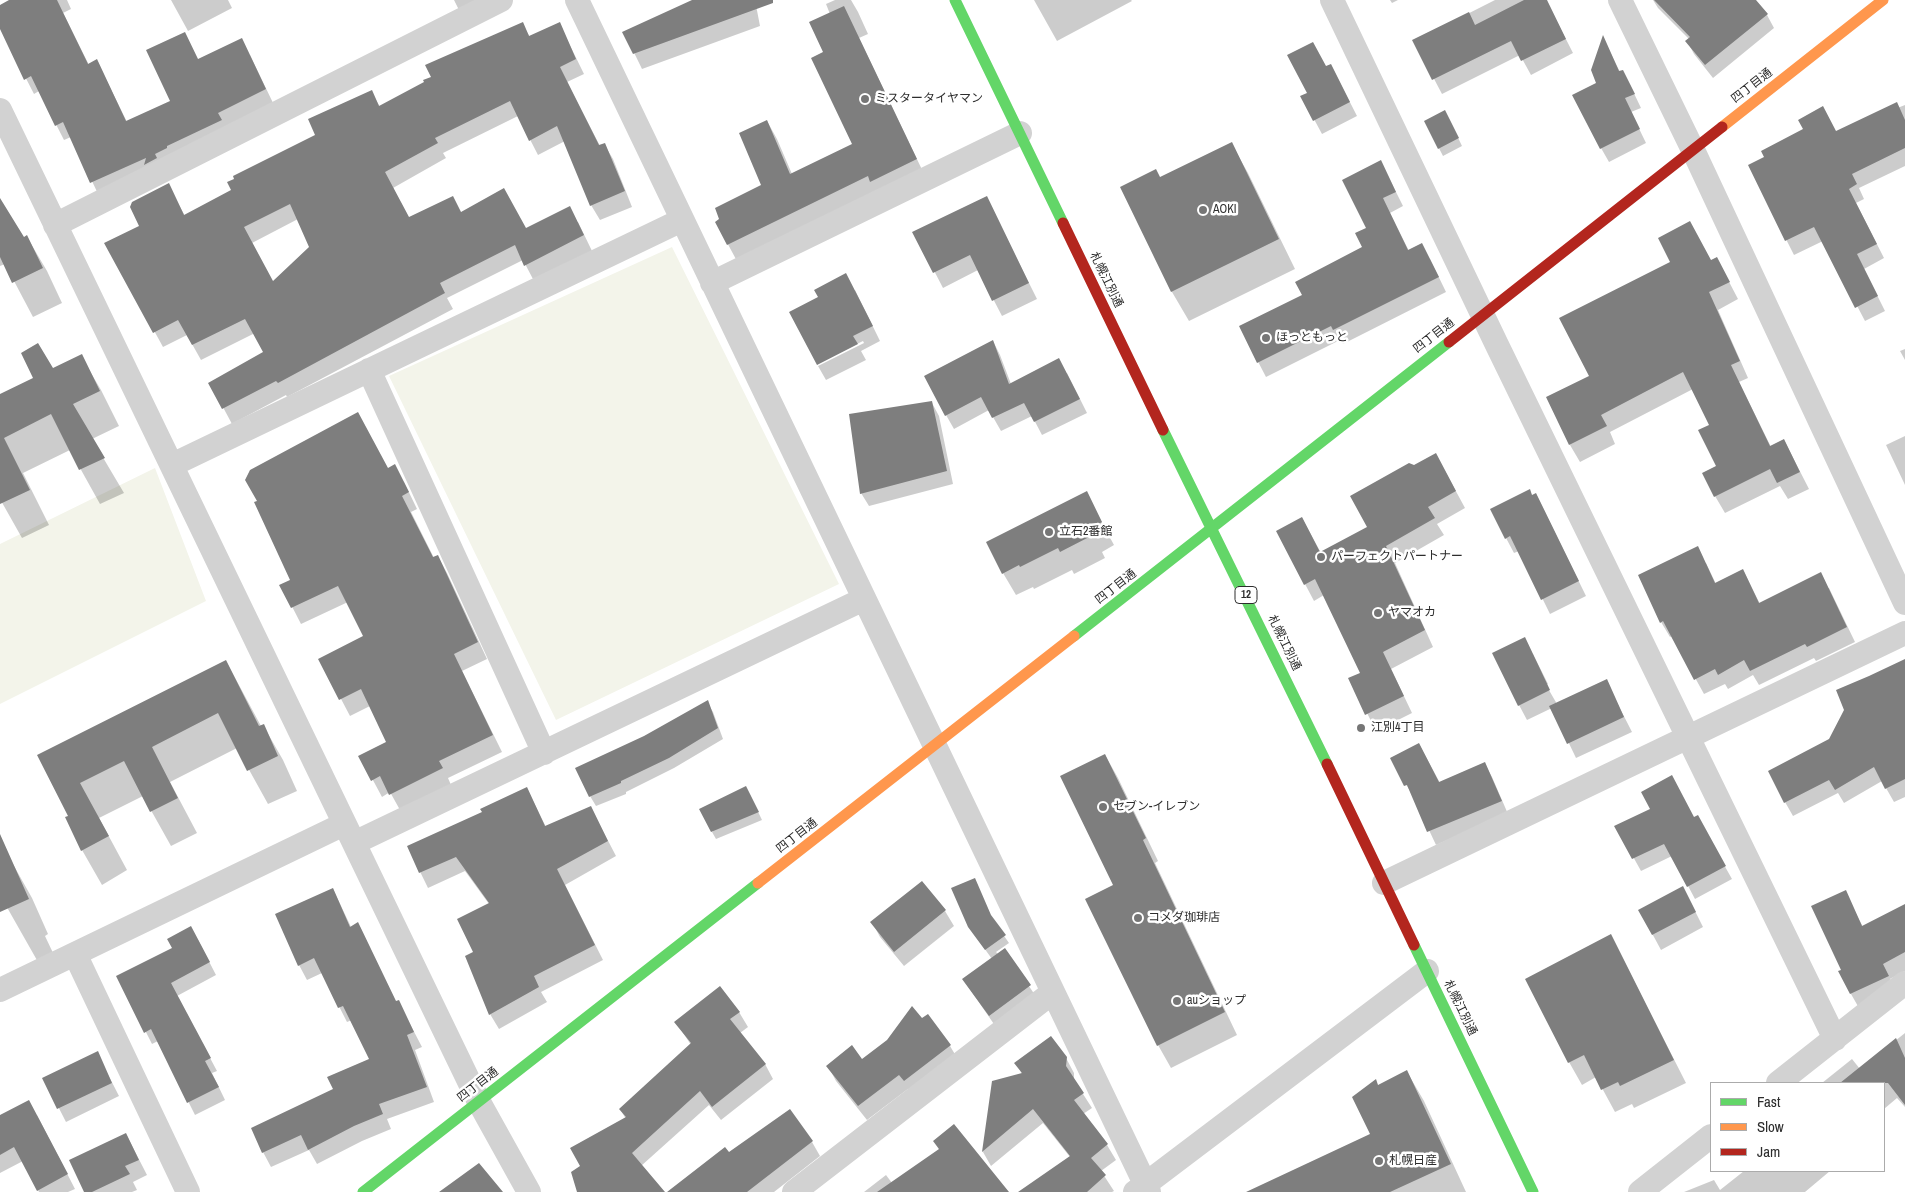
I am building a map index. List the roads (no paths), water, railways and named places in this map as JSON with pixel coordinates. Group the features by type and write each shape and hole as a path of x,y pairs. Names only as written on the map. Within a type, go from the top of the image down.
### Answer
{"main road":[{"name":"札幌江別通","path":"955,0 1243,590 1533,1192"},
{"name":"四丁目通","path":"363,1192 1212,529 1883,0"}],"street":[{"path":"55,225 501,0"},
{"path":"577,0 1053,992 1143,1189 1427,971"},
{"path":"1332,0 1482,316 1835,1039"},
{"path":"1620,0 1693,150 1905,603"},
{"path":"0,110 479,1102 529,1192"},
{"path":"712,283 1020,133"},
{"path":"172,465 682,220"},
{"path":"369,370 544,753"},
{"path":"0,990 75,954 349,834 544,753 864,599"},
{"path":"1384,883 1905,632"},
{"path":"75,954 188,1192"},
{"path":"1779,1082 1905,983"},
{"path":"794,1192 1053,992"},
{"path":"1640,1192 1710,1137"}],"place":[{"name":"ミスタータイヤマン","path":"865,99"},
{"name":"AOKI","path":"1203,210"},
{"name":"ほっともっと","path":"1266,338"},
{"name":"立石2番館","path":"1049,532"},
{"name":"パーフェクトパートナー","path":"1321,557"},
{"name":"ヤマオカ","path":"1378,613"},
{"name":"江別4丁目","path":"1361,728"},
{"name":"セブン-イレブン","path":"1103,807"},
{"name":"コメダ珈琲店","path":"1138,918"},
{"name":"auショップ","path":"1177,1001"},
{"name":"札幌日産","path":"1379,1161"}]}
